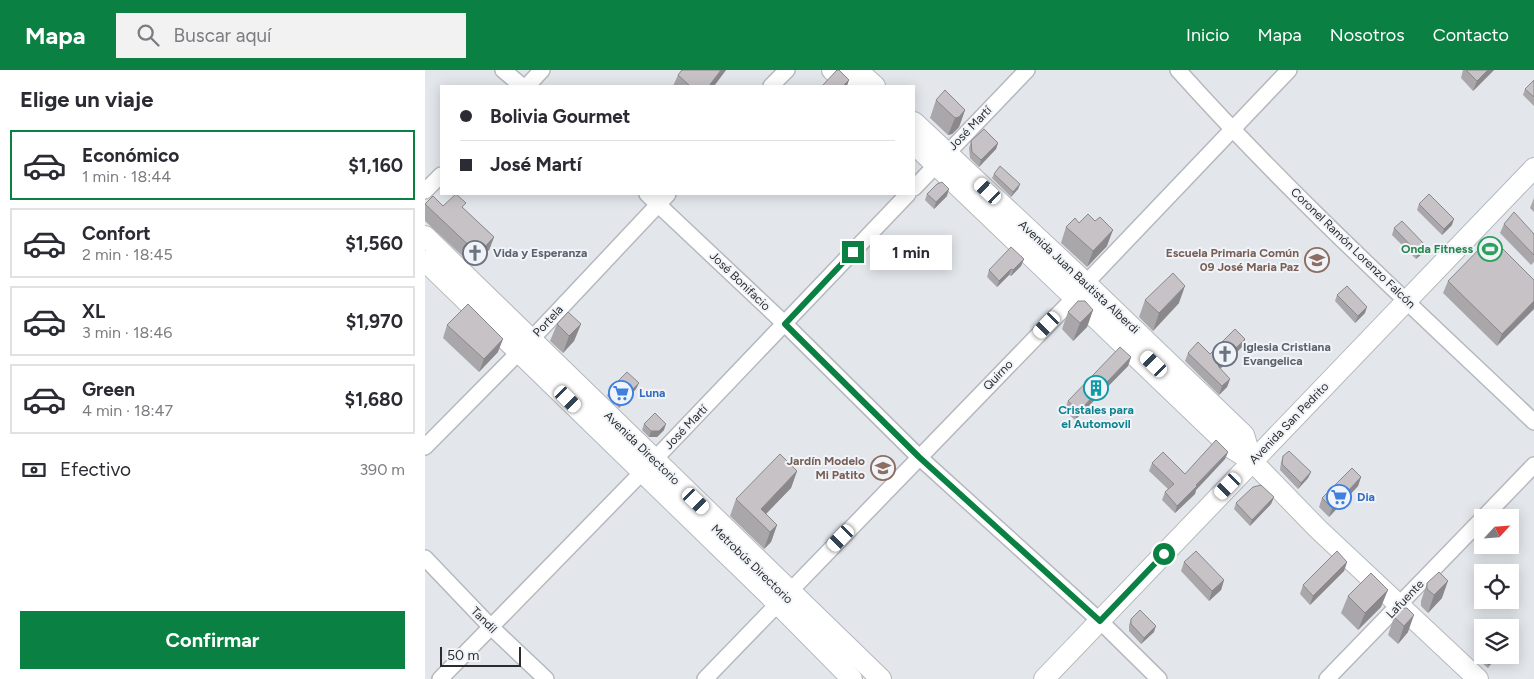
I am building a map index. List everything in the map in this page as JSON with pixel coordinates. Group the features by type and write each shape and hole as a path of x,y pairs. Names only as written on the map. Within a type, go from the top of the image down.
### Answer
{"main road":[{"path":"832,70 849,85"},
{"path":"857,70 874,85"},
{"name":"Avenida Juan Bautista Alberdi","path":"915,123 941,159 1079,291 1231,448 1252,461 1318,529 1478,679"},
{"name":"Avenida Juan Bautista Alberdi","path":"915,145 941,159"},
{"name":"Avenida San Pedrito","path":"1044,679 1534,168"},
{"name":"Avenida Directorio","path":"425,236 530,347 784,598 881,679"},
{"name":"Avenida Directorio","path":"425,261 530,347"},
{"name":"Avenida Directorio","path":"784,598 852,679"}],"street":[{"path":"503,70 521,85"},
{"path":"528,85 543,70"},
{"path":"772,85 787,70"},
{"path":"844,70 860,85"},
{"name":"José Martí","path":"915,187 1027,70"},
{"name":"Coronel Ramón Lorenzo Falcón","path":"1178,70 1232,130 1534,422"},
{"name":"Quirno","path":"705,679 1289,70"},
{"path":"915,136 941,159"},
{"path":"425,191 440,175"},
{"name":"José Martí","path":"440,679 649,466 907,195"},
{"name":"José Bonifacio","path":"658,197 919,457 1100,621 1159,679"},
{"name":"Portela","path":"425,447 530,347 658,197"},
{"path":"425,248 530,347"},
{"name":"Lafuente","path":"1492,509 1534,465"},
{"name":"Lafuente","path":"1327,679 1474,527"},
{"name":"Tandil","path":"425,558 491,627 546,679"},
{"name":"Metrobús Directorio","path":"784,598 870,679"}],"building":[{"path":"682,70 721,70 710,85 689,85 678,75"},
{"path":"837,70 849,80 844,85 823,85"},
{"path":"1466,70 1488,70 1477,81"},
{"path":"1534,80 1534,97 1525,89"},
{"path":"945,90 965,110 959,117 955,118 936,100"},
{"path":"984,129 998,143 981,160 972,152 971,141"},
{"path":"1000,166 1020,184 1013,192 994,174"},
{"path":"942,182 949,189 936,202 927,194 937,184"},
{"path":"1429,194 1454,219 1444,229 1419,204"},
{"path":"457,195 466,203 462,207 494,237 478,254 425,204 433,196 443,206"},
{"path":"1514,212 1534,234 1534,255 1504,224"},
{"path":"1088,214 1095,221 1100,217 1113,230 1093,251 1066,227 1075,218 1079,223"},
{"path":"1402,221 1426,246 1418,253 1394,228"},
{"path":"1491,237 1534,280 1534,301 1502,334 1448,281"},
{"path":"1011,247 1024,259 999,281 989,270"},
{"path":"1173,273 1185,286 1159,313 1145,300"},
{"path":"1347,286 1367,307 1358,316 1337,295"},
{"path":"1078,301 1085,301 1093,310 1080,323 1068,312"},
{"path":"468,304 503,339 484,359 447,325"},
{"path":"568,312 581,324 569,336 557,324"},
{"path":"1235,329 1245,339 1218,366 1230,379 1222,386 1188,353 1198,342 1210,354"},
{"name":"Cristales para el Automovil","path":"1120,347 1131,357 1079,411 1068,401"},
{"name":"Luna","path":"627,372 639,383 621,401 609,390"},
{"path":"655,413 666,424 659,431 651,431 644,424"},
{"path":"1216,440 1228,452 1177,506 1165,492 1174,484 1152,463 1163,452 1185,474"},
{"path":"1289,451 1311,472 1301,483 1282,464 1283,456"},
{"path":"780,454 797,471 761,509 777,525 770,532 736,499"},
{"path":"1352,468 1361,477 1332,508 1322,498"},
{"path":"1261,485 1274,497 1252,520 1236,503 1253,487"},
{"path":"1196,551 1224,580 1212,591 1184,562"},
{"path":"1337,551 1347,562 1313,596 1303,585"},
{"path":"1439,572 1448,581 1434,595 1427,589 1427,583"},
{"path":"1371,573 1388,590 1365,613 1348,596"},
{"path":"1402,608 1407,608 1414,615 1404,626 1394,617"},
{"path":"1140,610 1156,626 1144,638 1131,624 1131,619"}],"place":[{"name":"Onda Fitness","path":"1490,249"},
{"name":"Vida y Esperanza","path":"475,253"},
{"name":"Escuela Primaria Común 09 José Maria Paz","path":"1317,260"},
{"name":"Iglesia Cristiana Evangelica","path":"1225,354"},
{"name":"Cristales para el Automovil","path":"1096,388"},
{"name":"Luna","path":"621,393"},
{"name":"Jardín Modelo Mi Patito","path":"883,468"},
{"name":"Dia","path":"1339,497"}],"route":[{"path":"853,252 785,324 919,457 1100,621 1164,554"}]}
